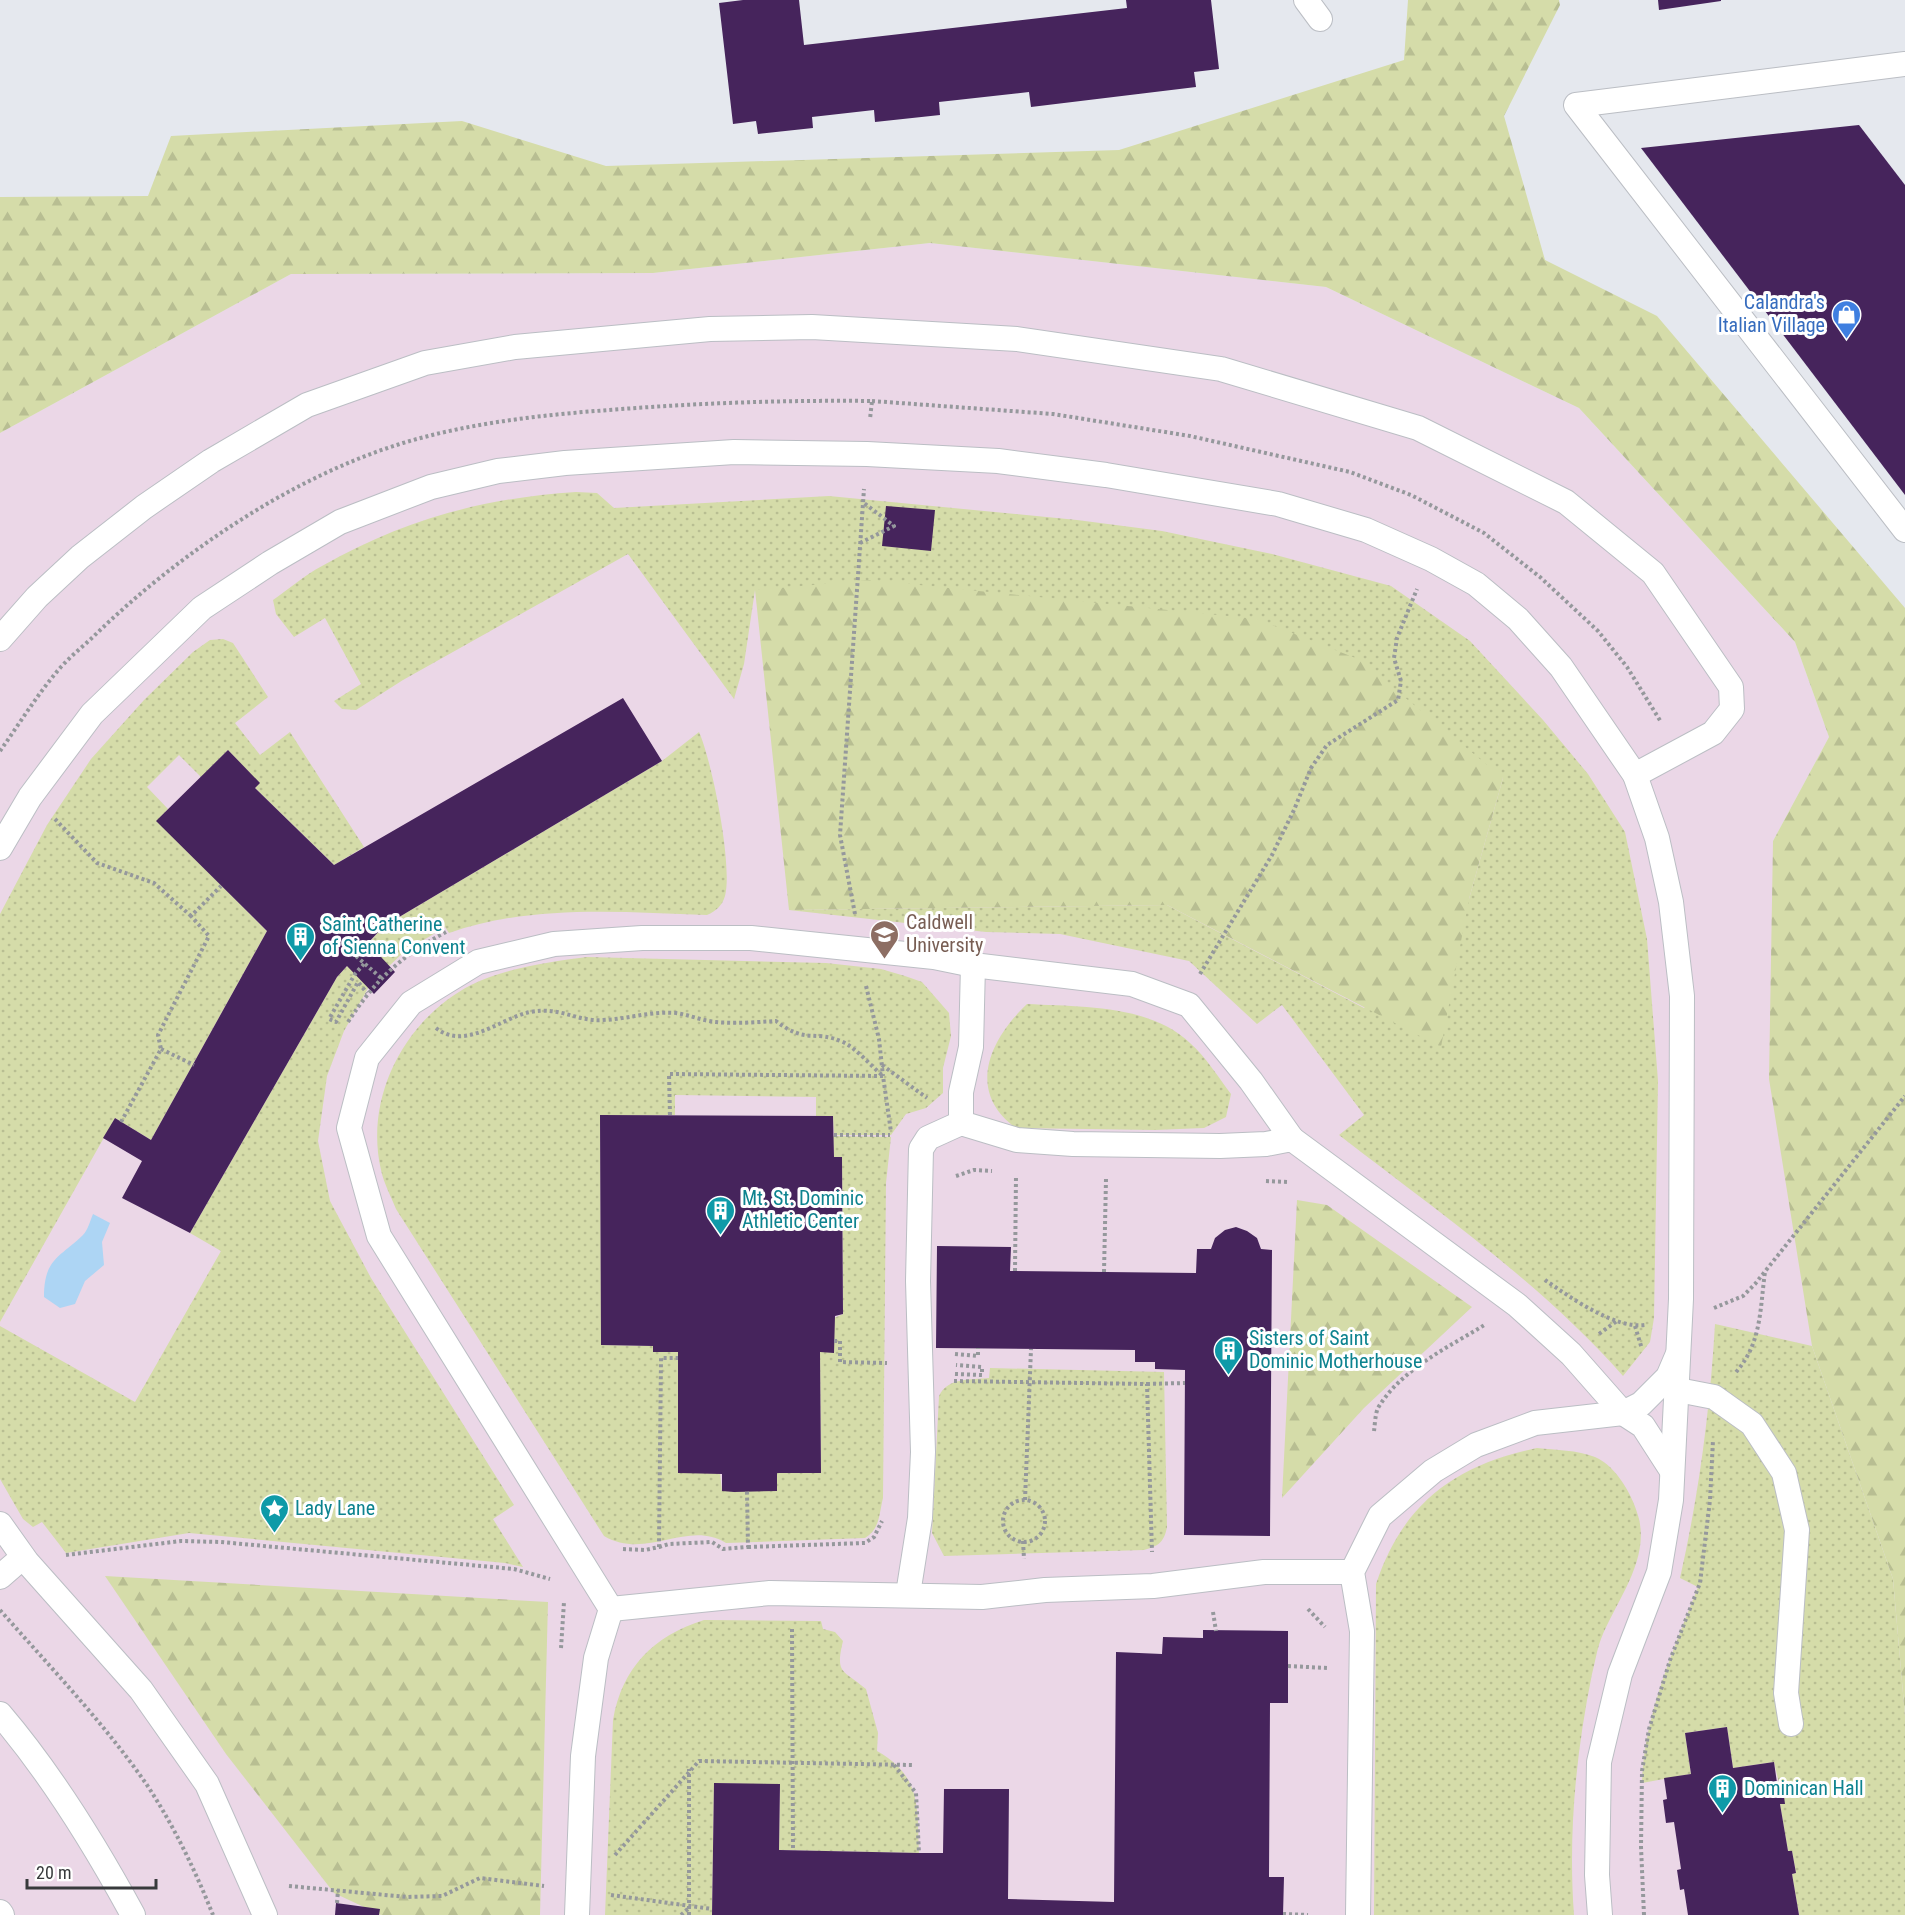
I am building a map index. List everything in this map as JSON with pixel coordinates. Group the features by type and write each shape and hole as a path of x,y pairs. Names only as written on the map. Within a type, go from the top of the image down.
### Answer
{"lane":[{"path":"1905,64 1576,105 1905,530"},
{"path":"0,639 37,597 80,557 144,507 211,461 307,405 425,363 515,347 710,329 812,327 1017,339 1221,369 1418,428 1566,502 1653,573 1731,687 1732,709 1713,733 1635,775"},
{"path":"0,848 30,797 92,714 152,653 201,609 340,522 432,487 498,471 565,463 734,452 867,454 998,461 1106,475 1278,504 1366,530 1431,559 1476,584 1518,619 1561,666 1635,775 1657,838 1671,902 1682,996 1680,1349 1671,1500 1659,1572 1620,1674 1599,1761 1597,1875 1600,1915"},
{"path":"577,1915 583,1756 596,1658 611,1610 379,1236 349,1128 367,1058 411,1003 478,962 554,944 642,938 752,938 934,957 973,965 1132,984 1189,1005 1251,1081 1292,1140 1517,1305 1572,1354 1623,1413 1643,1426 1672,1471"},
{"path":"961,1123 961,1092 971,1047 973,965"},
{"path":"908,1594 920,1518 923,1452 918,1281 921,1149 928,1138 961,1123 1017,1140 1073,1144 1220,1146 1266,1144 1292,1140"},
{"path":"1358,1915 1362,1631 1352,1572 1380,1516 1432,1471 1476,1446 1534,1423 1623,1413 1641,1404 1668,1377 1680,1349"},
{"path":"1678,1390 1713,1397 1752,1424 1784,1473 1797,1530 1786,1693 1791,1724"},
{"path":"0,1524 23,1557 141,1690 207,1784 265,1915"},
{"path":"0,1577 23,1557"},
{"path":"611,1610 770,1593 982,1597 1045,1590 1153,1586 1264,1572 1352,1572"},
{"path":"0,1714 24,1742 102,1857 133,1915"}],"path":[{"path":"855,917 840,835 864,485"},
{"path":"860,543 894,526 863,503"},
{"path":"1184,1003 1272,855 1291,818 1311,768 1322,752 1327,745 1352,728 1380,714 1398,700 1401,681 1394,658 1397,638 1421,580"},
{"path":"50,814 97,863 154,883 191,916 209,936 158,1035 161,1049 121,1122"},
{"path":"191,916 221,886"},
{"path":"347,1023 367,993 399,960 446,932"},
{"path":"356,956 381,978"},
{"path":"364,964 355,974 329,1019 336,1023 358,982 367,993"},
{"path":"866,983 882,1064 891,1136"},
{"path":"431,1024 445,1035 469,1037 530,1012 556,1010 602,1020 650,1013 677,1013 715,1022 776,1021 792,1033 807,1037 826,1036 845,1043 883,1076"},
{"path":"161,1049 194,1065"},
{"path":"882,1064 961,1123"},
{"path":"670,1116 669,1074 883,1076"},
{"path":"1705,1312 1743,1296 1905,1096"},
{"path":"1015,1271 1016,1172"},
{"path":"1104,1272 1106,1175"},
{"path":"1731,1377 1746,1360 1756,1339 1765,1270"},
{"path":"1374,1431 1377,1410 1396,1386 1424,1363 1491,1321"},
{"path":"1635,1326 1643,1353"},
{"path":"834,1341 840,1341 840,1362 888,1363 888,1374"},
{"path":"978,1348 978,1356 954,1354 954,1365 982,1367 982,1375 952,1374 951,1381 1185,1383"},
{"path":"1025,1500 1031,1349"},
{"path":"659,1547 661,1358 678,1358"},
{"path":"1147,1384 1153,1586"},
{"path":"1644,1915 1641,1846 1642,1771 1649,1728 1670,1660 1700,1583 1710,1500 1713,1435"},
{"path":"747,1491 748,1547"},
{"path":"1025,1500 1038,1505 1045,1518 1037,1537 1023,1541 1006,1532 1003,1520 1012,1503 1025,1500"},
{"path":"623,1549 645,1550 669,1544 712,1542 723,1549 865,1544 874,1537 884,1517"},
{"path":"56,1551 66,1555 181,1541 221,1542 514,1569 555,1580"},
{"path":"1298,1608 1309,1609 1328,1631"},
{"path":"0,1610 81,1703 147,1786 194,1866 213,1915"},
{"path":"792,1622 794,1850"},
{"path":"1327,1680 1328,1659"},
{"path":"1288,1666 1328,1668"},
{"path":"613,1858 689,1768 699,1761 912,1765"},
{"path":"894,1765 916,1793 919,1853"},
{"path":"689,1768 689,1915"},
{"path":"286,1885 407,1897 442,1896 480,1878 551,1887"},
{"path":"337,1904 338,1890"},
{"path":"604,1894 689,1908 712,1909"},
{"path":"681,1915 689,1908"},
{"path":"1283,1914 1308,1915"}],"shaded area":[{"name":"Caldwell University","path":"930,243 1326,287 1579,408 1795,642 1829,737 1773,841 1812,1346 1893,1579 1905,1716 1905,1915 0,1915 0,433 291,274 653,273"}],"green space":[{"path":"1408,0 1559,0 1560,5 1504,116 1545,260 1657,316 1905,608 1905,1716 1893,1579 1812,1346 1769,1079 1773,841 1829,737 1795,642 1579,408 1326,287 930,243 653,273 291,274 0,433 0,197 148,196 171,136 462,121 606,166 1119,150 1404,60"},
{"path":"576,492 597,493 614,508 829,496 1077,520 1162,531 1272,554 1391,586 1470,641 1543,720 1588,774 1625,832 1647,939 1658,1081 1654,1318 1650,1342 1623,1376 1591,1342 1523,1279 1339,1135 1364,1115 1282,1005 1257,1024 1189,961 1060,934 986,932 789,910 1167,905 1364,1008 1469,899 1503,778 755,590 744,664 734,699 628,554 403,680 356,710 342,709 334,701 361,684 325,618 294,637 276,614 273,600 297,582 322,566 383,536 444,514 476,506"},
{"path":"870,580 1257,619 1358,659 1503,778 1469,899 1441,1047 1167,905 789,910 755,590"},
{"path":"223,639 233,643 268,697 235,723 260,755 290,732 364,847 334,865 255,788 259,783 228,750 201,777 179,755 147,787 168,809 157,821 267,931 151,1140 115,1118 0,1322 0,914 47,825 91,759 144,700 193,652 210,640"},
{"path":"699,732 710,766 724,839 727,882 725,896 718,908 707,915 642,912 544,914 480,924 449,933 445,927 404,952 371,983 344,1031 327,1076 318,1141 330,1201 371,1278 514,1505 493,1519 523,1567 505,1563 189,1533 66,1553 42,1522 33,1527 23,1519 0,1479 0,1326 135,1402 221,1251 190,1233 337,977 384,926 662,761"},
{"path":"587,957 826,963 881,969 922,982 949,1013 951,1036 943,1068 943,1093 926,1108 906,1114 891,1135 834,1135 833,1116 816,1116 816,1097 675,1095 675,1115 600,1116 601,1345 653,1346 653,1352 678,1352 678,1473 720,1473 722,1491 777,1491 777,1473 821,1473 820,1352 834,1352 834,1318 843,1314 842,1157 834,1157 833,1136 891,1137 886,1183 883,1498 876,1526 865,1538 726,1543 697,1535 636,1544 620,1542 604,1536 396,1209 381,1170 377,1142 379,1115 385,1088 395,1063 409,1039 447,1000 484,979 513,970"},
{"path":"1027,1004 1113,1010 1155,1021 1173,1030 1201,1054 1231,1094 1226,1117 1204,1128 1155,1130 1016,1128 1001,1114 991,1098 987,1082 994,1050 1002,1034"},
{"path":"1297,1200 1327,1205 1472,1307 1364,1408 1282,1498"},
{"path":"1715,1324 1812,1346 1893,1579 1905,1716 1905,1915 1799,1915 1792,1874 1796,1873 1792,1851 1788,1851 1780,1804 1784,1804 1774,1762 1733,1768 1727,1727 1685,1733 1691,1774 1642,1783 1648,1732 1654,1707 1670,1658 1698,1587 1680,1578 1703,1452"},
{"path":"990,1368 1164,1372 1167,1527 1160,1543 1144,1550 944,1556 932,1533 939,1396 948,1385 954,1382 989,1378"},
{"path":"1537,1448 1588,1455 1603,1461 1617,1475 1633,1502 1639,1519 1641,1535 1635,1566 1600,1643 1586,1704 1573,1824 1574,1915 1374,1915 1376,1584 1387,1556 1401,1531 1417,1510 1436,1492 1457,1477 1481,1465"},
{"path":"105,1576 548,1602 540,1915 381,1915 334,1893 226,1754"},
{"path":"704,1620 821,1621 823,1629 835,1632 843,1641 840,1660 843,1670 866,1689 878,1733 877,1751 892,1761 910,1782 917,1808 919,1853 779,1850 780,1785 714,1783 712,1915 605,1915 613,1720 617,1701 632,1670 655,1645 670,1635"}],"water":[{"path":"93,1214 110,1223 102,1242 104,1265 85,1281 75,1304 60,1308 44,1297 47,1275 54,1260 85,1233"}],"building":[{"path":"743,0 799,0 804,45 1127,8 1126,0 1211,0 1219,69 1194,72 1196,87 1031,107 1029,92 939,102 940,115 875,122 874,110 812,117 813,128 758,134 756,121 733,124 719,3"},
{"path":"1658,0 1721,0 1721,1 1659,10"},
{"name":"Calandra's Italian Village","path":"1859,125 1905,185 1905,495 1641,148"},
{"path":"886,506 935,510 931,551 882,546"},
{"name":"Saint Catherine of Sienna Convent","path":"623,698 662,761 384,926 368,943 395,972 374,994 347,966 337,977 190,1233 122,1198 142,1161 103,1138 115,1118 151,1140 267,931 156,821 228,750 260,783 255,788 334,865"},
{"name":"Mt. St. Dominic Athletic Center","path":"600,1115 833,1116 834,1157 842,1157 843,1314 835,1316 834,1353 820,1352 821,1473 777,1473 777,1491 734,1492 722,1491 722,1474 678,1473 678,1352 653,1352 653,1346 601,1345"},
{"name":"Sisters of Saint Dominic Motherhouse","path":"1236,1227 1257,1238 1261,1249 1272,1250 1270,1536 1184,1535 1185,1370 1155,1369 1155,1362 1135,1362 1135,1350 936,1348 937,1246 1011,1247 1010,1271 1196,1273 1197,1249 1211,1249 1215,1238 1225,1230"},
{"path":"1203,1630 1288,1631 1288,1703 1270,1703 1269,1877 1284,1877 1283,1915 712,1915 714,1783 780,1784 779,1850 919,1853 943,1853 944,1789 1009,1789 1008,1899 1114,1902 1116,1652 1162,1654 1163,1637 1203,1638"},
{"name":"Dominican Hall","path":"1727,1727 1733,1768 1774,1762 1777,1783 1782,1781 1785,1804 1780,1804 1788,1851 1792,1851 1796,1873 1792,1874 1799,1915 1688,1915 1684,1889 1680,1890 1677,1870 1681,1869 1674,1822 1666,1823 1663,1800 1667,1799 1664,1778 1691,1774 1685,1733"},
{"path":"336,1903 380,1909 379,1915 335,1915"}],"place":[{"name":"Calandra's Italian Village","path":"1846,340"},
{"name":"Caldwell University","path":"885,960"},
{"name":"Saint Catherine of Sienna Convent","path":"301,962"},
{"name":"Mt. St. Dominic Athletic Center","path":"721,1236"},
{"name":"Sisters of Saint Dominic Motherhouse","path":"1228,1376"},
{"name":"Lady Lane","path":"274,1534"},
{"name":"Dominican Hall","path":"1723,1814"}]}
